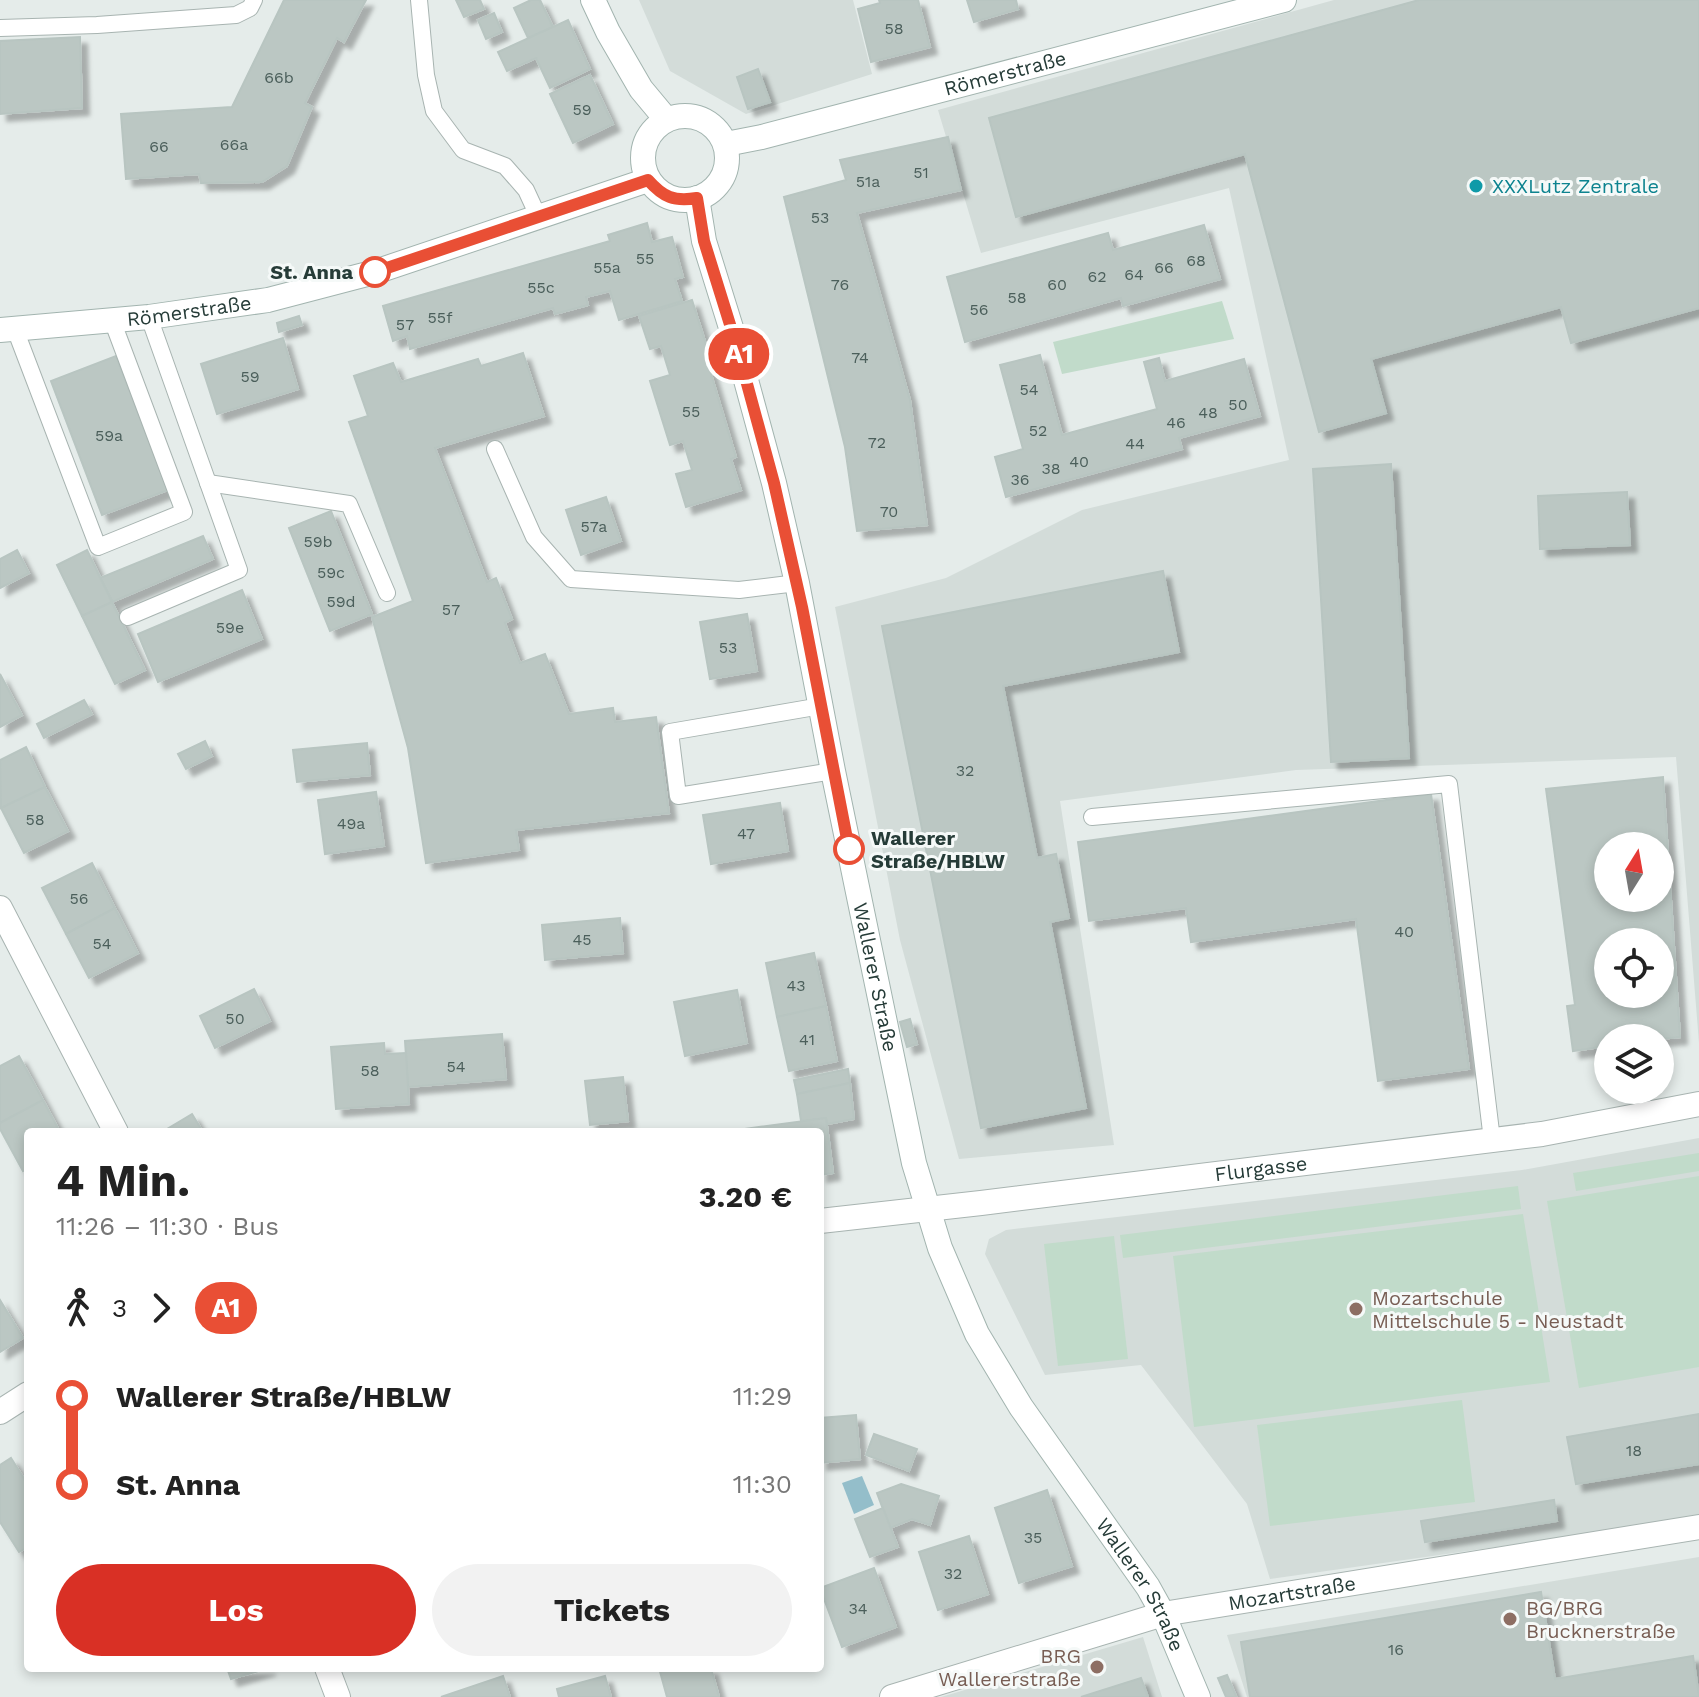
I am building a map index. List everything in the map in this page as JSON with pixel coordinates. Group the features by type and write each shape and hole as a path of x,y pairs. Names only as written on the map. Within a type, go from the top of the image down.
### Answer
{"street":[{"path":"593,0 641,89 666,119"},
{"name":"Römerstraße","path":"726,144 1284,0"},
{"path":"688,115 704,119 718,131 726,144 727,164 722,180 711,191 697,198 684,201 671,198 658,191 648,180 642,161 645,141 654,127 666,119 688,115"},
{"name":"Römerstraße","path":"8,329 149,317 268,300 375,272 648,180"},
{"name":"Wallerer Straße","path":"697,198 704,241 770,468 797,583 914,1163 940,1248 977,1334 1021,1407 1148,1587 1163,1614 1198,1697"},
{"path":"0,908 114,1128"},
{"name":"Flurgasse","path":"824,1221 1542,1134 1699,1104"},
{"path":"0,1412 24,1397"},
{"name":"Mozartstraße","path":"892,1697 1163,1614 1699,1527"},
{"path":"329,1672 338,1697"}],"lane":[{"path":"0,28 236,15 250,8 254,0"},
{"path":"419,0 426,75 434,111 463,150 505,166 526,190 538,216"},
{"path":"128,617 239,570 149,317"},
{"path":"8,329 98,547 184,512 112,320"},
{"path":"495,449 534,537 571,579 739,590 797,583"},
{"path":"208,483 349,504 387,593"},
{"path":"821,706 670,732 678,796 833,771"},
{"path":"1092,817 1449,784 1492,1140"}],"shaded area":[{"path":"639,0 853,0 872,74 746,114 670,71"},
{"path":"1334,0 1699,0 1699,1043 1676,757 1296,770 1060,801 1114,1145 959,1159 900,940 835,607 946,578 1082,510 1289,460 1229,188 981,253 938,110"},
{"name":"Mozartschule Mittelschule 5 - Neustadt","path":"1699,1138 1699,1515 1574,1536 1270,1579 1247,1504 1141,1365 1045,1375 985,1254 989,1239 1006,1230 1522,1170"},
{"name":"BG/BRG Brucknerstraße","path":"1699,1557 1699,1697 1247,1697 1227,1635"},
{"name":"BRG Wallererstraße","path":"1143,1637 1162,1697 941,1697"}],"green space":[{"path":"1222,301 1234,339 1062,374 1053,342"},
{"path":"1699,1153 1699,1171 1576,1191 1573,1173"},
{"path":"1699,1176 1699,1367 1579,1388 1547,1201"},
{"path":"1518,1186 1521,1209 1123,1258 1120,1235"},
{"path":"1523,1214 1550,1382 1194,1427 1173,1256"},
{"path":"1114,1236 1128,1359 1058,1366 1044,1244"},
{"path":"1462,1400 1475,1502 1270,1526 1257,1425"}],"water":[{"path":"862,1476 874,1505 854,1514 842,1483"}],"building":[{"path":"284,0 366,0 344,42 337,38 305,103 312,107 287,166 262,182 201,183 199,174 126,179 121,114 232,107"},
{"path":"456,0 480,0 484,9 464,17"},
{"path":"531,0 540,0 553,27 528,38 514,8"},
{"path":"879,0 918,0 930,47 871,62 858,9 880,3"},
{"path":"967,0 1016,0 1018,9 974,22"},
{"name":"XXXLutz Zentrale","path":"1419,0 1699,0 1699,308 1571,343 1561,307 1371,359 1386,413 1319,432 1245,154 1016,217 989,118"},
{"path":"494,13 502,32 486,39 478,20"},
{"path":"568,20 590,69 550,88 536,58 507,71 498,52"},
{"path":"80,37 82,108 0,114 0,41"},
{"path":"758,69 770,102 748,109 737,77"},
{"path":"590,75 613,124 573,143 550,94"},
{"path":"948,137 961,190 857,213 910,400 927,525 857,531 845,447 784,197 846,180 840,160"},
{"path":"647,223 652,242 672,237 683,277 675,279 682,301 619,320 610,291 586,297 588,305 555,314 553,308 410,349 407,336 393,341 383,306 610,241 608,235"},
{"path":"1204,225 1220,279 1123,306 1121,298 965,342 947,277 1108,233 1113,250"},
{"path":"692,300 712,363 708,364 736,457 731,459 741,490 686,507 676,474 692,470 683,441 670,445 650,381 670,375 661,346 650,349 639,316"},
{"name":"St. Anna","path":"299,316 302,325 279,332 277,323"},
{"path":"283,338 298,389 217,414 201,364"},
{"path":"523,353 544,416 435,448 487,582 496,578 512,619 505,623 520,663 545,654 569,714 613,708 615,722 656,717 669,813 516,830 519,850 426,863 408,748 372,617 413,601 349,422 368,416 354,376 393,363 401,382 478,359 481,366"},
{"path":"1040,355 1062,435 1157,409 1144,362 1159,358 1165,381 1244,359 1260,416 1179,438 1182,449 1006,497 995,457 1023,449 1000,365"},
{"path":"116,356 168,490 102,515 51,381"},
{"path":"1391,464 1409,758 1331,762 1313,469"},
{"path":"1627,492 1630,545 1540,549 1538,496"},
{"path":"606,497 621,541 581,555 566,510"},
{"path":"331,511 372,614 330,631 289,528"},
{"path":"203,536 213,559 112,602 100,578"},
{"path":"17,550 29,573 0,588 0,559"},
{"path":"87,550 112,602 82,616 57,565"},
{"path":"1163,571 1179,652 1003,686 1037,858 1056,854 1069,918 1050,922 1086,1108 981,1128 882,626"},
{"path":"242,590 262,639 158,682 138,634"},
{"path":"112,602 145,670 115,684 82,616"},
{"path":"747,614 757,671 710,679 700,622"},
{"path":"0,674 22,715 0,727"},
{"path":"84,700 92,714 44,738 37,724"},
{"path":"205,741 212,756 186,769 178,754"},
{"path":"367,743 370,775 297,782 293,750"},
{"path":"26,747 45,787 1,808 0,760"},
{"path":"1663,777 1667,832 1594,832 1594,912 1672,912 1673,928 1594,928 1594,1008 1674,1008 1674,945 1680,1037 1674,1038 1674,1024 1594,1024 1594,1048 1573,1051 1567,1006 1575,1005 1546,789"},
{"path":"45,787 68,831 24,853 1,808"},
{"path":"376,792 384,846 325,854 318,800"},
{"path":"1431,794 1469,1069 1378,1081 1356,919 1191,942 1186,908 1089,921 1078,842"},
{"path":"780,803 788,851 711,864 703,815"},
{"path":"92,863 115,908 66,934 42,888"},
{"path":"115,908 138,953 89,978 66,934"},
{"path":"620,918 623,953 545,960 542,925"},
{"path":"814,953 826,1006 777,1017 766,963"},
{"path":"254,989 270,1021 215,1048 200,1016"},
{"path":"737,990 747,1043 685,1056 674,1002"},
{"path":"826,1006 837,1061 789,1071 777,1017"},
{"path":"910,1019 917,1044 907,1047 900,1022"},
{"path":"502,1034 506,1079 408,1087 405,1041"},
{"path":"384,1043 385,1054 406,1053 409,1104 336,1109 331,1047"},
{"path":"19,1056 43,1100 0,1123 0,1066"},
{"path":"848,1069 850,1083 797,1094 794,1080"},
{"path":"623,1077 628,1121 590,1125 585,1081"},
{"path":"850,1083 854,1119 827,1124 826,1118 801,1121 797,1094"},
{"path":"43,1100 58,1128 24,1128 23,1171 0,1129 0,1123"},
{"path":"192,1114 201,1128 169,1128"},
{"path":"826,1118 833,1173 824,1174 824,1128 751,1128"},
{"path":"0,1300 23,1338 0,1352"},
{"path":"1699,1414 1699,1464 1576,1484 1567,1437"},
{"path":"856,1415 860,1459 824,1463 824,1418"},
{"path":"874,1434 917,1449 909,1471 866,1455"},
{"path":"11,1458 24,1479 24,1549 19,1552 0,1522 0,1465"},
{"path":"901,1484 939,1496 930,1525 912,1519 890,1528 877,1493"},
{"path":"1047,1490 1072,1566 1019,1583 995,1508"},
{"path":"1554,1500 1557,1521 1425,1542 1421,1521"},
{"path":"883,1508 898,1547 870,1557 855,1519"},
{"path":"969,1536 988,1594 938,1610 919,1552"},
{"path":"874,1568 896,1627 842,1647 824,1599 824,1587"},
{"name":"BG/BRG Brucknerstraße","path":"1541,1592 1555,1679 1693,1656 1699,1697 1250,1697 1241,1642"},
{"path":"228,1672 255,1672 231,1679"},
{"path":"660,1672 712,1672 719,1697 667,1697"},
{"path":"1227,1675 1234,1697 1226,1697 1218,1678"},
{"path":"503,1676 510,1697 441,1697"},
{"path":"605,1676 611,1697 559,1697 557,1689"},
{"path":"1141,1678 1148,1697 1081,1697"}],"bus line":[{"name":"A1","path":"375,272 648,180 658,191 671,198 684,201 697,198 704,241 774,483 802,607 849,849"}],"place":[{"name":"XXXLutz Zentrale","path":"1476,186"},
{"name":"St. Anna","path":"375,272"},
{"name":"Wallerer Straße/HBLW","path":"849,849"},
{"name":"Mozartschule Mittelschule 5 - Neustadt","path":"1356,1309"},
{"name":"BG/BRG Brucknerstraße","path":"1510,1619"},
{"name":"BRG Wallererstraße","path":"1097,1667"}]}
